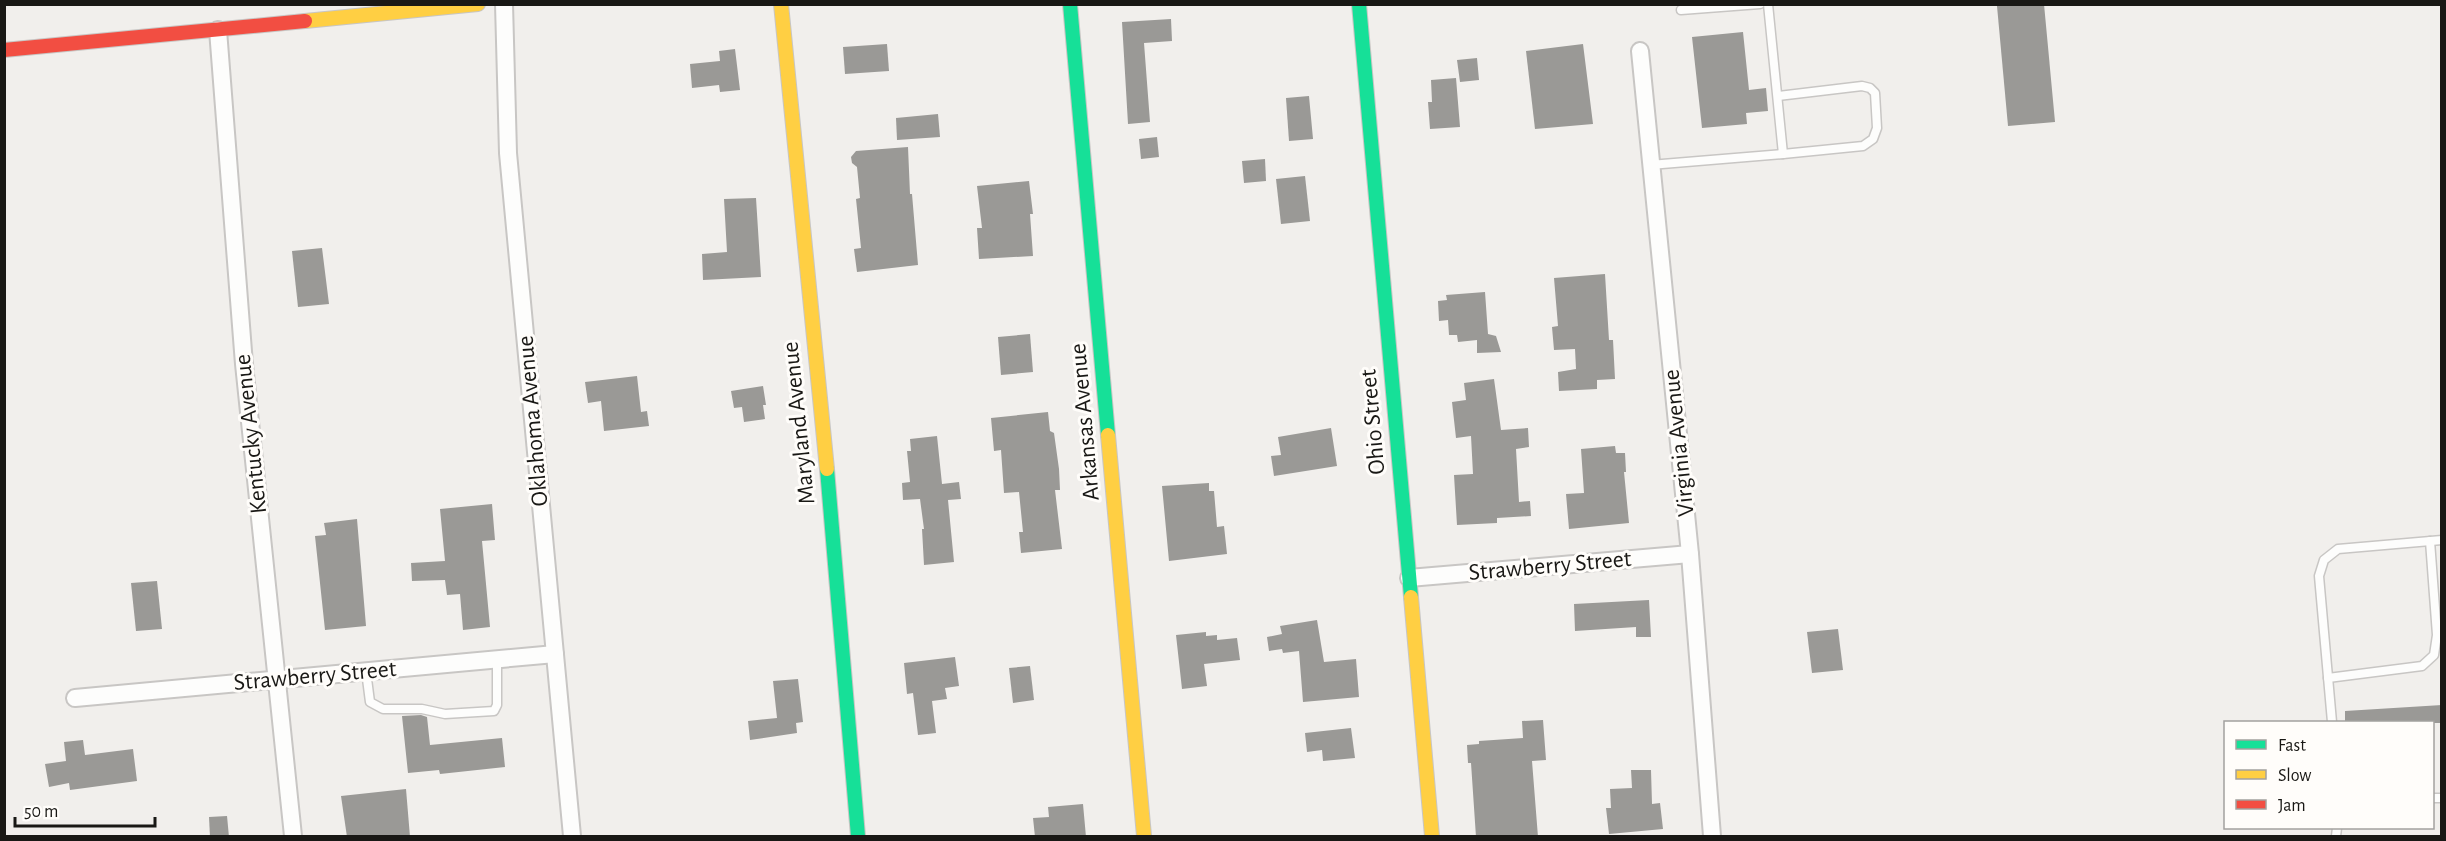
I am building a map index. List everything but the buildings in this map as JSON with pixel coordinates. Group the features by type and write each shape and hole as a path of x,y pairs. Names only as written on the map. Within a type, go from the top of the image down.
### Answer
{"street":[{"path":"4,50 478,4"},
{"name":"Oklahoma Avenue","path":"504,4 508,153 572,837"},
{"name":"Maryland Avenue","path":"782,4 832,525 858,837"},
{"name":"Arkansas Avenue","path":"1070,4 1144,837"},
{"name":"Ohio Street","path":"1359,4 1432,837"},
{"name":"Kentucky Avenue","path":"218,30 245,376 293,837"},
{"name":"Virginia Avenue","path":"1640,51 1690,554 1712,837"},
{"name":"Strawberry Street","path":"1409,578 1690,554"},
{"name":"Strawberry Street","path":"75,698 555,654"}],"lane":[{"path":"1681,10 1760,4"},
{"path":"1768,4 1783,154"},
{"path":"1650,165 1863,146 1873,139 1877,128 1875,93 1870,88 1862,86 1778,96"},
{"path":"2332,721 2319,576 2324,560 2338,549 2442,540"},
{"path":"2328,678 2422,666 2434,655 2437,635 2430,541"},
{"path":"366,671 370,702 383,709 422,709 445,714 494,711 497,705 497,660"}],"traffic: fast":[{"path":"1070,4 1108,435"},
{"path":"1359,4 1411,597"},
{"path":"827,469 858,836"}],"traffic: slow":[{"path":"305,21 478,4"},
{"path":"781,4 827,469"},
{"path":"1108,435 1144,836"},
{"path":"1411,597 1432,836"}],"traffic: jam":[{"path":"4,50 305,21"}]}
